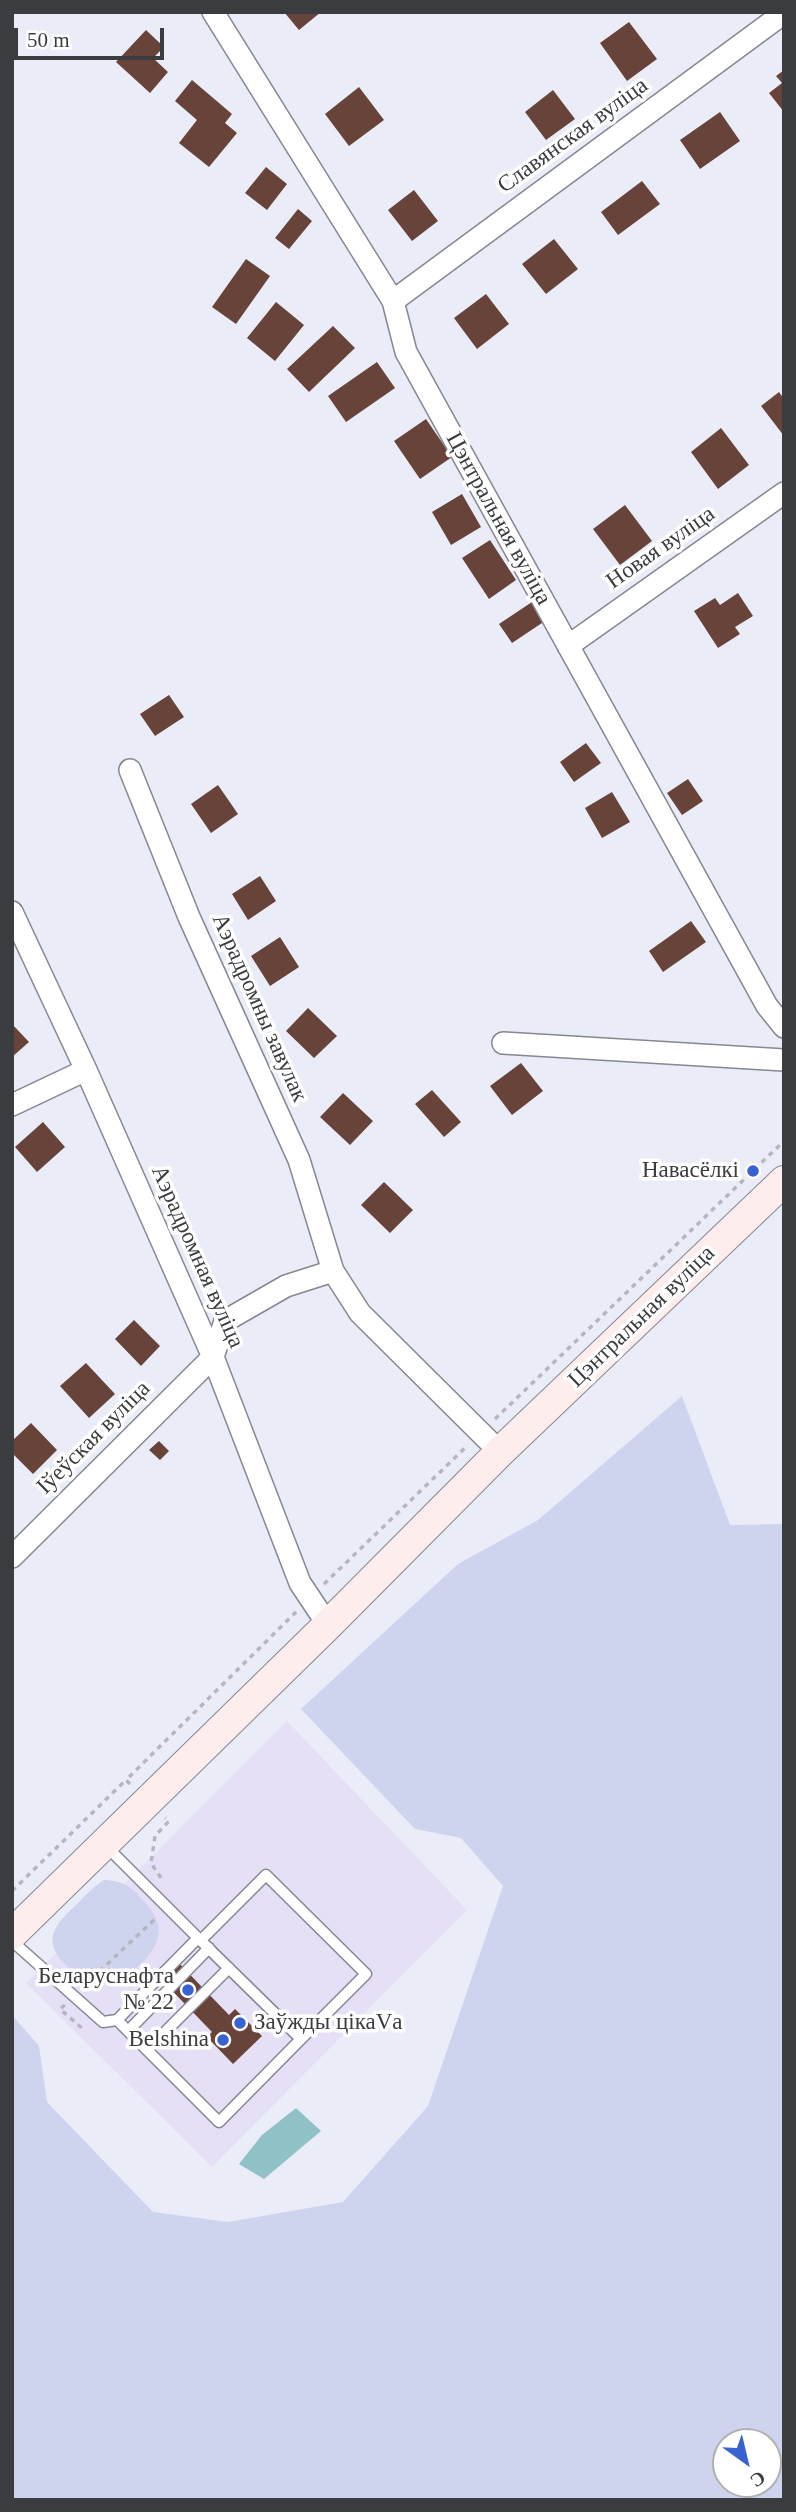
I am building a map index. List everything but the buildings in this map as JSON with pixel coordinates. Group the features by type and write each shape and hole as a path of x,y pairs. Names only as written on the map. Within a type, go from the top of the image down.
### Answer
{"main road":[{"name":"Цэнтральная вуліца","path":"12,1934 328,1625 500,1452 784,1181"}],"street":[{"name":"Цэнтральная вуліца","path":"213,12 393,301 406,352 767,1006 784,1027"},
{"name":"Славянская вуліца","path":"393,301 784,13"},
{"name":"Новая вуліца","path":"568,646 784,493"},
{"name":"Аэрадромны завулак","path":"130,770 189,917 299,1160 333,1271 360,1313 500,1452"},
{"name":"Аэрадромная вуліца","path":"12,912 86,1070 213,1357 300,1583 328,1625"},
{"path":"503,1043 784,1060"},
{"path":"12,1105 86,1070"},
{"path":"213,1357 225,1321 286,1286 333,1271"},
{"name":"Іўеўская вуліца","path":"12,1557 213,1357"}],"lane":[{"path":"104,1844 301,2039"},
{"path":"117,2020 128,2031 219,2122 366,1974 266,1875 203,1942 128,2031"},
{"path":"12,1941 103,2022 117,2020 203,1942"},
{"path":"147,2050 229,1968"}],"path":[{"path":"12,1891 126,1780"},
{"path":"83,2029 60,2009 167,1907"}],"shaded area":[{"path":"682,1396 730,1525 784,1524 784,2500 12,2500 12,2015 39,2046 47,2102 153,2212 228,2222 343,2202 428,2106 503,1886 461,1838 415,1829 301,1709 458,1564 538,1520"},
{"path":"287,1721 467,1910 212,2167 26,1983"},
{"path":"104,1880 120,1883 137,1894 154,1914 159,1934 151,1952 137,1968 119,1979 94,1983 78,1977 57,1955 53,1939 54,1932 63,1918"},
{"path":"296,2108 321,2131 264,2179 239,2164 262,2135"}],"place":[{"name":"Навасёлкі","path":"753,1171"},
{"name":"Беларуснафта № 22","path":"188,1990"},
{"name":"Заўжды цікаVа","path":"240,2023"},
{"name":"Belshina","path":"223,2040"}]}
